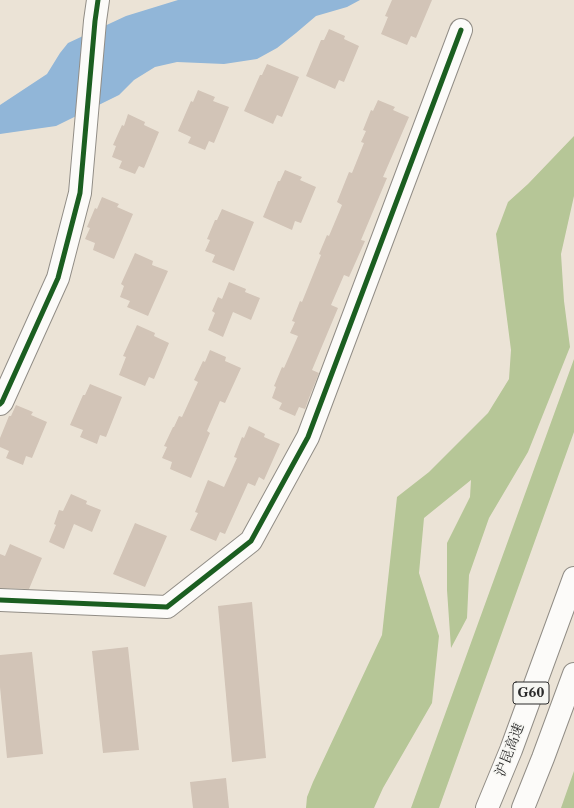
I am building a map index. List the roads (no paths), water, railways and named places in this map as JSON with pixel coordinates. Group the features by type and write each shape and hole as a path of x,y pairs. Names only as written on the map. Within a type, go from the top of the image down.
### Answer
{"main road":[{"path":"0,404 58,278 80,193 97,10"},
{"path":"0,600 167,607 251,541 308,437 461,30"},
{"name":"沪昆高速","path":"488,808 511,750 574,578"},
{"name":"G60","path":"523,808 574,674"}],"water":[{"path":"178,0 360,0 347,7 316,16 277,48 257,59 224,64 177,62 155,67 134,80 119,95 56,126 0,134 0,105 47,74 68,43 126,16"}]}
